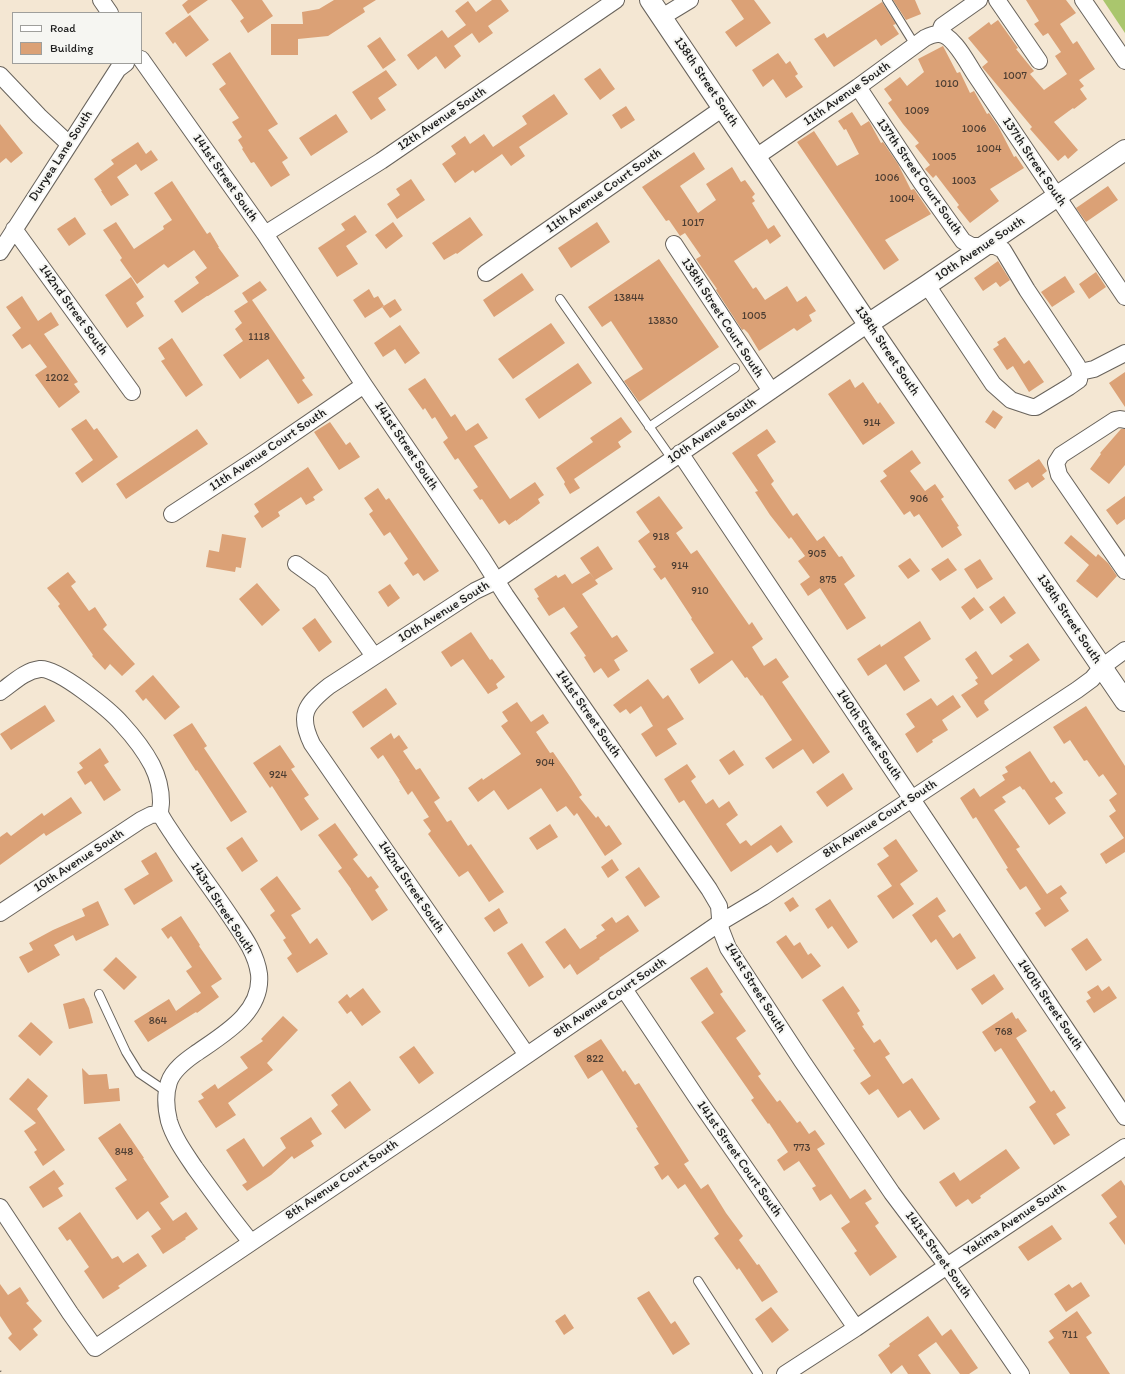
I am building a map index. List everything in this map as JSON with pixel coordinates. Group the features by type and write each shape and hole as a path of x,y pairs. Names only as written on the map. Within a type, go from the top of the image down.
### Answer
{"street":[{"path":"101,0 109,12"},
{"name":"12th Avenue South","path":"265,234 387,156 616,0"},
{"name":"138th Street South","path":"650,0 868,324 1125,701"},
{"path":"662,17 690,0"},
{"path":"939,34 942,26 979,0"},
{"path":"997,0 1039,61"},
{"path":"1083,0 1125,61"},
{"name":"11th Avenue South","path":"756,157 858,87 925,38 939,34"},
{"name":"137th Street South","path":"939,34 950,39 956,46 1125,297"},
{"name":"141st Street South","path":"142,60 265,234 364,385 482,558 506,596 709,888 719,906 722,930 728,948 802,1061 892,1193 946,1266 1021,1374"},
{"name":"Duryea Lane South","path":"0,252 118,69 125,64"},
{"path":"0,75 39,116 69,144"},
{"name":"137th Street Court South","path":"858,87 921,182 963,241 972,246 995,246 1003,250 1080,372"},
{"name":"11th Avenue Court South","path":"486,273 723,108"},
{"name":"10th Avenue South","path":"305,716 308,706 318,695 374,656 475,590 496,580 868,324 1057,196 1124,154"},
{"name":"142nd Street South","path":"14,229 132,392"},
{"name":"138th Street Court South","path":"674,244 771,391"},
{"path":"927,285 993,384 1011,400 1032,407 1041,405 1079,380 1080,372 1094,369 1125,353"},
{"name":"11th Avenue Court South","path":"172,514 364,385"},
{"path":"1125,420 1115,420 1061,455 1056,463 1058,475 1125,571"},
{"name":"140th Street South","path":"676,456 912,798 1125,1117"},
{"path":"296,564 321,582 374,656"},
{"name":"8th Avenue Court South","path":"0,1207 95,1348 721,922 763,897 1077,690 1092,679 1102,667 1125,650"},
{"path":"0,692 23,675 41,669 51,671 67,680 108,710 122,724 146,754 160,785 160,814"},
{"name":"142nd Street South","path":"305,716 307,734 320,756 527,1055"},
{"name":"10th Avenue South","path":"0,913 141,820 151,815 160,814"},
{"name":"143rd Street South","path":"160,814 242,933 254,954 258,969 259,987 256,997 242,1019 184,1062 169,1081 166,1105 169,1120 177,1140 214,1195 251,1242"},
{"name":"141st Street Court South","path":"624,989 700,1104 856,1328"},
{"name":"Yakima Avenue South","path":"785,1374 1125,1147"}],"lane":[{"path":"887,0 915,45"},
{"path":"560,298 649,427 676,456"},
{"path":"649,427 734,368"},
{"path":"99,994 126,1052 139,1073 167,1092"},
{"path":"698,1281 758,1374"}],"green space":[{"path":"1103,0 1125,0 1125,33"}],"building":[{"path":"188,0 208,0 188,14 182,5"},
{"path":"231,0 262,0 273,16 248,33 240,21 244,18"},
{"path":"334,0 376,0 363,8 365,12 328,36 298,39 298,55 271,55 271,24 303,24 302,12 319,9"},
{"path":"492,0 501,0 509,11 488,26 493,33 479,43 472,33 454,46 461,56 445,69 436,56 418,70 407,55 442,30 448,38 466,25 455,11 468,1 476,12"},
{"path":"731,0 754,0 771,23 736,47 725,32 744,19"},
{"path":"893,0 915,0 921,14 906,20"},
{"path":"1026,0 1066,0 1076,13 1060,24 1073,44 1077,41 1095,69 1079,80 1084,86 1080,89 1087,99 1054,122 1078,150 1068,159 1065,155 1058,161 1030,129 1032,127 982,67 988,62 968,38 989,22 991,25 998,20 1018,48 1016,49 1034,71 1030,74 1044,90 1067,74 1055,56 1061,52 1048,33 1043,36 1034,24 1039,21"},
{"path":"882,2 896,24 893,25 899,34 881,46 876,39 834,67 814,39 824,33 827,38"},
{"path":"190,15 209,40 186,57 175,42 173,44 165,33"},
{"path":"380,37 396,60 383,69 367,46"},
{"path":"943,46 957,73 960,72 970,93 974,91 987,114 989,113 998,126 1014,157 1016,156 1024,168 990,189 999,201 970,223 957,207 959,205 936,175 933,178 925,169 930,165 915,146 919,143 888,103 892,100 884,89 900,77 907,86 924,72 918,59"},
{"path":"230,52 278,124 268,130 288,158 282,162 290,175 271,187 254,162 251,163 242,149 243,148 238,140 242,137 232,122 239,118 219,89 226,84 212,64"},
{"path":"778,53 786,64 790,61 798,74 795,76 803,87 786,98 773,79 763,87 752,70"},
{"path":"600,68 615,89 600,100 584,79"},
{"path":"386,70 397,85 378,98 386,110 371,120 352,92"},
{"path":"554,94 568,114 519,147 525,156 511,166 502,154 475,173 473,170 455,183 442,164 456,154 451,146 465,136 470,144 484,134 493,147 527,124 522,116"},
{"path":"626,106 635,120 621,129 612,115"},
{"path":"852,112 861,126 869,121 881,143 883,142 898,164 911,190 914,189 931,214 885,240 899,260 884,270 797,142 814,131 837,166 859,154 846,129 844,130 838,121"},
{"path":"336,114 348,132 311,156 299,138"},
{"path":"0,124 23,153 11,163 6,158 0,163"},
{"path":"138,142 146,154 151,150 158,160 141,171 136,164 117,177 129,195 111,206 94,179 114,164 111,160"},
{"path":"694,152 705,169 680,186 698,213 716,200 706,184 732,167 741,182 745,180 755,194 752,197 755,201 752,203 768,229 774,225 781,236 770,244 767,239 734,261 753,289 756,287 765,300 787,286 797,302 806,296 816,311 809,315 812,321 797,331 794,328 759,351 748,333 744,329 742,330 716,290 717,289 696,259 701,256 685,233 680,236 669,220 666,221 642,187"},
{"path":"411,179 425,200 397,219 387,204 400,195 396,189"},
{"path":"172,181 207,234 210,232 218,247 239,276 182,313 174,301 199,283 195,277 207,268 194,250 168,268 164,264 137,284 120,260 122,258 103,230 116,222 134,249 164,229 163,226 172,220 154,193"},
{"path":"1108,186 1118,200 1086,222 1076,208"},
{"path":"355,215 367,232 346,246 358,264 337,277 318,248 345,230 341,224"},
{"path":"75,217 86,234 69,246 57,229"},
{"path":"470,217 483,235 457,254 456,253 444,260 432,243"},
{"path":"393,222 403,236 386,249 375,235"},
{"path":"597,222 610,242 571,268 558,248"},
{"path":"659,259 719,347 639,402 624,381 643,369 611,321 602,327 588,307"},
{"path":"998,261 1010,280 1000,287 996,282 983,291 974,278"},
{"path":"1096,272 1106,287 1089,299 1079,284"},
{"path":"522,273 534,290 494,317 483,300"},
{"path":"1065,276 1075,292 1052,307 1041,292"},
{"path":"131,277 144,297 136,303 144,316 127,328 105,295"},
{"path":"260,281 267,290 252,300 305,378 302,380 313,395 298,404 268,359 240,379 223,355 243,341 235,329 242,323 234,311 248,302 242,293"},
{"path":"369,289 374,298 378,296 384,306 365,318 353,300"},
{"path":"22,296 38,321 51,312 59,325 44,334 78,382 74,384 80,392 59,408 35,375 47,367 30,344 22,349 12,335 21,328 6,307"},
{"path":"395,299 402,310 390,318 382,307"},
{"path":"551,323 565,343 513,379 498,359"},
{"path":"400,325 420,353 405,364 395,349 383,357 374,343"},
{"path":"1005,337 1024,364 1029,360 1044,382 1029,392 1013,366 1007,370 993,349 999,345 997,342"},
{"path":"172,338 203,385 186,397 161,361 165,359 158,348"},
{"path":"578,363 592,383 539,419 525,399"},
{"path":"1125,372 1125,407 1109,383"},
{"path":"425,378 451,417 455,414 466,431 478,423 488,438 474,446 510,499 535,482 544,495 538,499 540,503 509,525 505,520 499,524 482,499 480,500 473,490 478,487 458,458 455,460 443,442 448,438 435,417 432,419 425,408 423,410 408,389"},
{"path":"850,379 855,388 863,382 878,404 880,402 895,423 863,445 828,394"},
{"path":"993,410 1003,417 995,429 985,422"},
{"path":"621,417 632,432 618,442 621,447 574,479 580,488 570,494 564,484 565,482 556,468 593,442 590,438"},
{"path":"86,419 94,430 97,428 118,457 82,483 75,473 93,460 71,429"},
{"path":"330,422 346,445 350,442 360,457 339,470 314,432"},
{"path":"197,429 208,444 126,499 116,484"},
{"path":"767,429 776,442 757,455 774,481 771,484 793,516 797,513 817,541 824,536 839,557 842,556 855,576 844,584 866,618 847,630 820,588 808,596 800,584 810,577 798,561 805,556 791,537 789,539 770,515 755,492 758,491 732,453"},
{"path":"1121,429 1125,429 1125,465 1109,484 1090,469 1101,454 1100,453"},
{"path":"912,450 921,463 910,471 925,491 935,484 944,497 941,499 959,526 957,527 962,535 942,548 919,514 914,517 910,511 904,515 880,481 887,476 883,471"},
{"path":"1039,459 1047,471 1042,475 1045,479 1032,488 1028,482 1015,490 1008,480"},
{"path":"308,467 323,490 313,497 315,500 306,505 301,497 278,512 280,516 262,528 254,516 259,512 254,504"},
{"path":"378,488 386,500 389,498 439,571 424,581 418,573 413,576 404,563 408,559 390,532 384,536 369,514 373,511 364,498"},
{"path":"659,496 683,528 676,533 691,554 697,550 749,625 752,622 763,639 752,647 764,666 776,658 789,677 782,682 830,752 813,764 803,749 773,769 765,758 792,740 762,695 761,696 747,677 745,678 732,660 699,684 690,669 714,653 665,577 661,580 653,569 656,567 638,541 650,532 636,512"},
{"path":"1125,496 1125,519 1117,525 1106,510"},
{"path":"222,534 246,538 241,568 236,567 235,572 206,567 209,550 219,552"},
{"path":"1071,535 1096,557 1098,554 1108,563 1117,576 1097,598 1076,581 1089,565 1064,543"},
{"path":"598,546 613,569 595,580 580,558"},
{"path":"910,558 920,571 908,579 898,566"},
{"path":"948,558 957,570 940,581 931,569"},
{"path":"980,559 993,579 977,589 964,569"},
{"path":"68,572 76,582 71,586 89,611 95,607 107,625 103,629 135,664 122,676 110,664 105,670 92,656 93,655 58,606 60,604 47,588"},
{"path":"590,573 598,584 582,594 612,638 617,635 628,651 614,660 620,670 608,678 601,668 594,673 584,657 586,656 570,633 578,627 564,607 549,616 537,598 539,597 534,589 556,575 558,578 565,574 572,584"},
{"path":"257,583 280,610 262,626 239,599"},
{"path":"390,584 400,598 388,607 378,592"},
{"path":"1004,596 1016,613 1001,624 989,607"},
{"path":"974,597 984,610 970,620 961,607"},
{"path":"315,618 332,642 319,652 302,628"},
{"path":"920,621 931,639 904,657 920,681 904,691 886,664 868,676 857,659 880,644 881,647"},
{"path":"471,632 490,660 492,659 505,677 496,684 498,688 488,694 463,659 451,667 441,652"},
{"path":"1028,643 1040,660 984,701 989,710 977,718 961,695 978,684 975,680 978,678 965,659 976,651 992,675 1013,660 1009,656"},
{"path":"153,675 180,707 165,720 146,698 143,701 135,691"},
{"path":"648,679 663,699 668,695 684,719 667,729 677,744 656,757 641,734 653,726 641,706 630,714 626,709 620,713 613,705"},
{"path":"386,688 397,704 363,728 352,712"},
{"path":"953,695 961,707 942,720 948,730 932,740 933,742 917,753 905,734 915,727 906,714 931,698 937,706"},
{"path":"517,702 531,722 543,714 549,723 536,732 550,753 553,752 571,778 582,795 579,797 596,818 598,816 606,827 609,825 622,844 605,856 577,813 574,816 566,806 557,812 541,788 508,810 494,790 478,802 468,788 482,778 483,780 521,754 501,726 508,721 502,712"},
{"path":"45,705 55,721 11,750 0,734"},
{"path":"1086,706 1125,766 1125,852 1106,864 1100,854 1124,838 1109,816 1116,811 1109,800 1117,794 1103,774 1099,777 1087,760 1084,761 1070,740 1064,744 1053,727"},
{"path":"192,723 207,746 204,748 247,812 231,822 173,735"},
{"path":"391,733 394,739 399,735 408,748 403,751 416,770 420,768 440,798 434,802 447,822 451,820 468,846 471,844 504,892 489,902 468,871 459,877 428,834 431,831 423,820 429,817 412,791 408,795 383,755 378,759 370,748"},
{"path":"280,745 295,767 291,769 309,795 304,798 319,819 301,831 272,786 270,788 253,763"},
{"path":"100,748 109,762 104,765 121,790 104,801 91,781 85,785 77,772 83,768 79,763"},
{"path":"734,750 744,765 729,775 719,760"},
{"path":"1030,751 1051,783 1054,781 1063,793 1055,798 1066,813 1049,825 1024,789 1023,790 1020,786 1002,797 1006,802 994,810 1020,847 1016,849 1047,894 1061,885 1067,893 1060,898 1069,911 1045,927 1035,913 1041,909 1026,886 1020,890 976,817 973,819 960,798 974,788 980,797 1005,780 1002,775 1008,772 1005,767"},
{"path":"687,764 696,777 691,781 706,804 713,799 719,808 729,801 738,815 726,824 740,844 746,840 751,846 781,825 793,842 777,853 771,845 731,872 684,800 679,803 664,779"},
{"path":"843,773 853,789 827,807 816,792"},
{"path":"71,797 82,813 46,836 44,833 0,865 0,837 7,832 11,836 42,813 44,816"},
{"path":"335,823 358,855 353,859 368,878 371,876 379,887 375,890 388,910 372,921 338,871 342,868 318,835"},
{"path":"550,824 558,837 537,850 529,838"},
{"path":"242,837 258,861 242,872 226,848"},
{"path":"896,839 918,871 900,884 914,904 893,919 877,896 892,886 877,864 889,856 883,848"},
{"path":"156,852 173,881 134,905 124,889 149,874 141,861"},
{"path":"612,859 619,870 608,878 601,867"},
{"path":"639,867 660,897 645,907 625,877"},
{"path":"277,876 301,909 291,915 310,944 317,938 328,954 297,973 287,958 292,954 283,940 286,938 270,915 275,911 260,889"},
{"path":"793,897 799,906 790,912 784,903"},
{"path":"937,897 946,911 938,916 953,938 960,933 976,958 957,970 936,939 931,943 912,915"},
{"path":"830,899 858,942 848,949 832,926 828,929 815,909"},
{"path":"98,901 109,925 76,941 73,935 54,945 60,955 28,973 19,957 33,950 29,943 53,930 85,916 82,909"},
{"path":"499,908 508,923 494,932 484,918"},
{"path":"628,915 639,931 577,975 570,964 564,969 545,942 565,928 580,949 597,938 596,936 605,930 601,925 612,917 616,923"},
{"path":"181,916 200,945 199,946 222,979 211,986 219,997 197,1013 196,1012 148,1042 134,1021 169,999 176,1011 201,993 186,971 192,967 171,936 168,939 161,929"},
{"path":"786,935 794,946 800,942 808,955 811,953 821,966 802,979 776,942"},
{"path":"1087,938 1102,960 1086,971 1071,949"},
{"path":"522,943 544,977 529,987 507,953"},
{"path":"116,957 137,977 124,990 103,970"},
{"path":"707,967 723,992 720,994 746,1031 736,1038 761,1074 758,1076 777,1102 780,1100 797,1123 800,1121 809,1134 815,1130 825,1144 817,1149 850,1199 865,1189 872,1199 865,1203 879,1223 875,1226 897,1257 870,1276 854,1253 857,1251 841,1228 850,1222 831,1194 820,1201 812,1188 816,1186 799,1161 784,1171 777,1160 788,1152 769,1123 768,1124 751,1100 754,1098 701,1022 714,1013 690,978"},
{"path":"994,974 1004,989 982,1005 971,989"},
{"path":"1098,985 1102,991 1109,986 1117,998 1094,1013 1086,1001 1091,998 1087,992"},
{"path":"843,986 860,1011 857,1013 864,1025 862,1026 874,1043 880,1039 890,1054 885,1057 903,1084 912,1078 940,1119 924,1130 910,1110 898,1118 878,1089 869,1095 860,1083 871,1076 822,1000"},
{"path":"363,988 381,1012 362,1026 351,1011 347,1014 338,1002 347,994 350,998"},
{"path":"84,998 89,1008 93,1023 69,1029 63,1004"},
{"path":"1012,1012 1027,1031 1016,1038 1051,1092 1054,1090 1066,1108 1056,1114 1070,1135 1054,1145 1029,1107 1036,1102 1001,1048 995,1052 982,1032"},
{"path":"283,1016 298,1030 267,1063 273,1070 228,1103 236,1115 216,1128 198,1101 204,1098 201,1094 215,1084 218,1089 248,1068 240,1057 263,1041 261,1039"},
{"path":"31,1022 53,1042 40,1056 18,1036"},
{"path":"601,1039 623,1072 625,1070 635,1085 639,1083 689,1161 684,1164 701,1189 708,1184 726,1213 743,1236 739,1240 757,1265 759,1264 778,1292 762,1302 739,1268 737,1270 714,1238 719,1234 685,1184 678,1189 668,1175 662,1180 654,1167 659,1164 636,1128 638,1127 602,1070 588,1079 574,1056"},
{"path":"414,1046 434,1073 419,1084 399,1057"},
{"path":"82,1068 89,1075 107,1074 109,1089 119,1088 120,1101 84,1104"},
{"path":"28,1078 48,1096 37,1109 65,1150 43,1166 34,1152 37,1150 24,1131 36,1123 9,1099"},
{"path":"350,1081 371,1110 345,1129 331,1111 338,1105 331,1095"},
{"path":"311,1117 322,1134 311,1141 314,1146 294,1159 292,1156 271,1175 247,1191 242,1185 247,1182 226,1150 244,1138 263,1167 286,1148 280,1138"},
{"path":"120,1123 169,1197 160,1203 173,1221 186,1212 198,1229 163,1254 151,1236 161,1229 148,1211 137,1220 115,1188 127,1180 98,1138"},
{"path":"1006,1149 1020,1168 980,1196 981,1198 972,1204 968,1199 956,1207 939,1182 954,1172 960,1181"},
{"path":"54,1170 64,1184 58,1188 63,1196 43,1208 29,1187"},
{"path":"1121,1180 1125,1186 1125,1245 1109,1223 1117,1217 1101,1195"},
{"path":"80,1212 112,1259 118,1256 123,1263 138,1253 147,1266 118,1286 120,1288 103,1299 84,1271 89,1267 70,1239 67,1241 58,1228"},
{"path":"1052,1225 1062,1239 1028,1261 1018,1247"},
{"path":"1081,1282 1090,1296 1066,1312 1054,1294 1069,1284 1072,1288"},
{"path":"0,1284 8,1295 20,1287 29,1301 26,1303 42,1321 33,1329 38,1335 20,1351 8,1338 12,1334 0,1316"},
{"path":"649,1291 671,1324 675,1321 690,1344 673,1355 637,1298"},
{"path":"771,1307 789,1330 772,1343 755,1319"},
{"path":"1077,1311 1092,1333 1086,1337 1110,1374 1070,1374 1048,1342 1054,1338 1049,1331"},
{"path":"565,1314 574,1328 564,1335 555,1321"},
{"path":"928,1316 942,1336 951,1329 978,1368 969,1374 960,1374 936,1342 918,1355 931,1374 908,1374 902,1365 891,1374 878,1355 890,1346 889,1344"}]}
